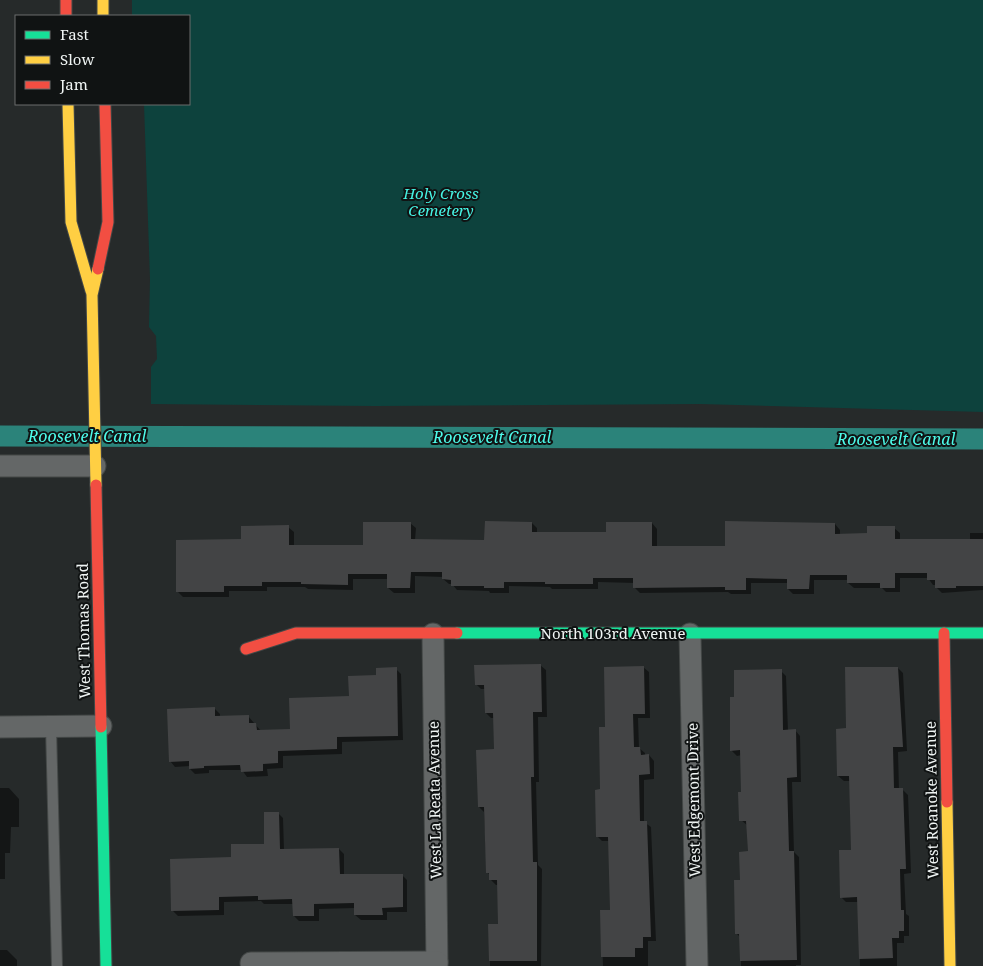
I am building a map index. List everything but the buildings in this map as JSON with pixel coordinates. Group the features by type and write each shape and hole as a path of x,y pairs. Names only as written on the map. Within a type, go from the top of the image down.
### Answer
{"main road":[{"path":"66,0 66,15"},
{"path":"103,0 103,15"},
{"name":"West Thomas Road","path":"68,105 71,222 92,295"},
{"name":"West Thomas Road","path":"105,105 108,222 92,295 106,966"},
{"name":"North 103rd Avenue","path":"246,649 296,633 983,633"},
{"name":"West Roanoke Avenue","path":"944,633 950,966"}],"street":[{"path":"0,466 95,466"},
{"name":"West La Reata Avenue","path":"433,634 437,964"},
{"name":"West Edgemont Drive","path":"690,634 697,966"},
{"path":"0,727 101,726"},
{"path":"251,964 437,964"}],"lane":[{"path":"51,727 57,966"}],"green space":[{"name":"Holy Cross Cemetery","path":"132,0 983,0 983,412 700,404 375,406 151,404 151,367 157,359 156,336 149,327 150,279 144,105 190,105 190,15 132,15"}],"waterway":[{"name":"Roosevelt Canal","path":"0,436 983,439"}],"traffic: fast":[{"path":"457,633 983,633"},
{"path":"101,727 106,966"}],"traffic: slow":[{"path":"103,0 103,15"},
{"path":"68,105 71,222 91,291"},
{"path":"96,485 92,295 98,269"},
{"path":"947,802 950,966"}],"traffic: jam":[{"path":"66,0 66,15"},
{"path":"98,269 108,222 105,105"},
{"path":"96,485 101,727"},
{"path":"246,649 296,633 457,633"},
{"path":"944,633 947,802"}]}
